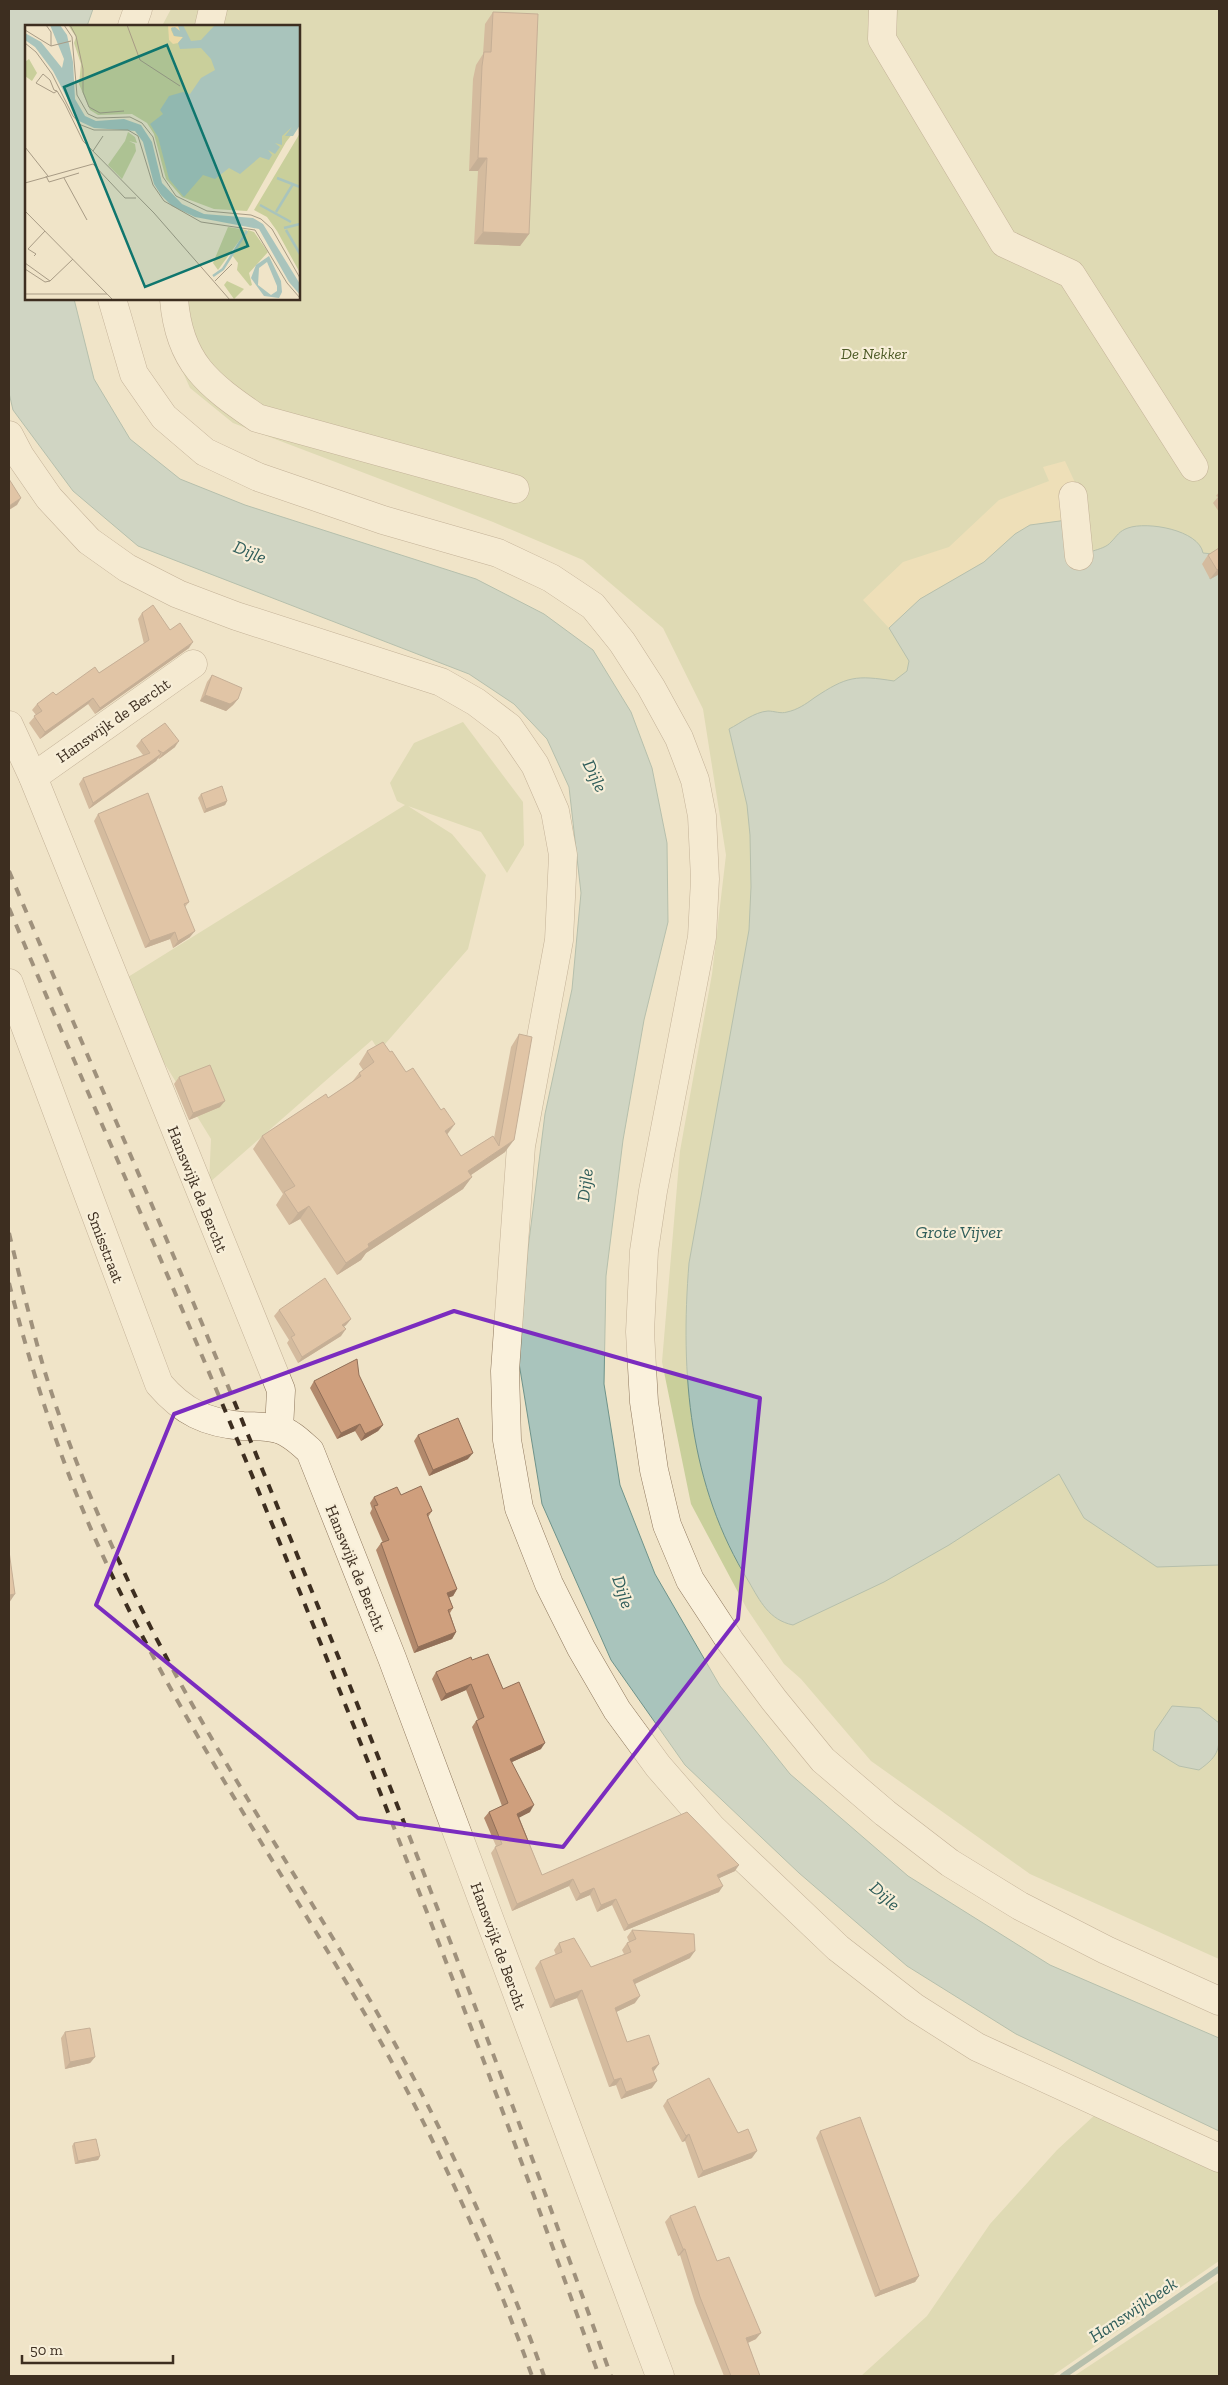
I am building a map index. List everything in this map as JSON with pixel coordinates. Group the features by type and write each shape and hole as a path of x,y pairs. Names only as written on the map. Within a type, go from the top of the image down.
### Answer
{"street":[{"path":"132,25 138,9"},
{"path":"209,25 213,9"},
{"path":"883,9 882,39 1004,243 1071,274 1194,467"},
{"path":"112,300 134,374 164,417 205,452 258,477 383,520 498,554 551,578 592,606 622,642 651,687 679,738 695,780 702,816 705,878 702,937 653,1191 644,1252 640,1332 644,1402 654,1470 667,1525 690,1580 768,1693 823,1760 885,1813 950,1863 1020,1906 1106,1950 1219,2000"},
{"path":"174,300 183,343 195,367 223,394 257,418 515,489"},
{"path":"9,435 20,456 49,498 90,541 127,568 178,594 236,616 441,682 476,702 509,727 535,765 555,811 563,855 559,940 521,1146 505,1371 507,1440 519,1508 549,1584 573,1632 617,1710 658,1766 712,1828 838,1948 914,2007 976,2047 1219,2158"},
{"path":"1073,496 1079,556"},
{"name":"Hanswijk de Bercht","path":"33,777 193,664"},
{"name":"Hanswijk de Bercht","path":"9,725 33,777 281,1390 279,1429 295,1438 310,1451 392,1658 660,2376"},
{"name":"Smisstraat","path":"9,984 159,1384 172,1400 191,1413 215,1422 279,1429"}],"highlighted area":[{"path":"454,1311 760,1398 738,1619 563,1847 358,1818 96,1605 174,1414"}],"green space":[{"name":"De Nekker","path":"171,9 1219,9 1219,1959 1030,1874 871,1761 801,1679 784,1664 747,1609 691,1504 662,1362 680,1151 712,974 726,855 703,709 663,628 583,560 493,522 233,423 190,388 170,343 159,300 300,300 300,25 163,25"},
{"path":"463,722 523,802 524,845 507,873 481,832 408,806 452,834 486,875 468,949 379,1051 372,1040 209,1183 211,1139 155,1048 128,977 405,805 397,801 390,783 414,743"},
{"path":"1098,2112 1219,2168 1219,2261 1052,2376 861,2376 927,2316 990,2224 1057,2150"},
{"path":"1219,2280 1219,2376 1074,2376"}],"sand":[{"path":"1065,461 1079,491 1082,518 1042,523 1015,534 984,562 920,599 889,628 863,600 903,562 949,547 999,500 1049,481 1043,467"}],"water":[{"name":"Dijle","path":"9,9 93,9 87,25 25,25 25,300 74,300 94,379 130,439 180,479 245,505 476,579 544,614 593,650 631,712 652,768 667,843 668,922 644,1020 623,1140 606,1276 604,1384 620,1485 655,1574 720,1686 790,1774 908,1876 1050,1965 1219,2038 1219,2131 1016,2034 907,1966 799,1873 685,1765 611,1660 542,1504 519,1363 528,1249 545,1114 572,989 581,893 569,787 547,739 514,704 469,674 138,546 73,491 13,410 9,393"},
{"name":"Grote Vijver","path":"1082,518 1085,546 1093,551 1103,548 1120,532 1128,528 1147,526 1171,529 1192,538 1199,545 1203,553 1213,554 1210,579 1219,574 1219,1565 1157,1567 1084,1518 1059,1474 949,1545 884,1582 793,1625 778,1619 761,1603 729,1545 713,1507 701,1468 693,1428 688,1387 686,1346 689,1263 749,930 751,887 750,835 747,805 729,729 763,712 782,713 794,710 844,681 870,678 894,681 907,671 909,661 889,628 920,599 984,562 1015,534 1030,525"},
{"path":"1172,1706 1200,1708 1219,1723 1219,1739 1215,1755 1199,1770 1179,1766 1153,1750 1155,1731"}],"building":[{"path":"493,12 538,14 529,234 483,232 487,158 478,158 482,66 484,52 491,52"},
{"path":"9,479 21,498 9,506"},
{"path":"1219,548 1219,568 1217,570 1208,555"},
{"path":"153,605 170,630 180,623 193,642 100,708 93,698 45,732 34,716 42,711 37,704 53,692 56,695 95,667 99,673 149,640 142,613"},
{"path":"212,675 242,688 238,699 230,704 205,695"},
{"path":"165,723 179,741 163,753 158,750 161,754 93,803 83,778 150,753 141,740"},
{"path":"222,786 227,801 206,809 201,794"},
{"path":"148,793 189,902 184,904 195,931 178,941 175,932 150,941 98,814"},
{"path":"519,1034 532,1037 514,1140 468,1171 472,1177 368,1244 369,1247 346,1263 309,1206 298,1213 284,1192 295,1186 262,1136 326,1094 328,1098 361,1076 359,1073 374,1062 367,1051 383,1042 390,1052 392,1051 406,1072 413,1068 441,1110 444,1108 455,1124 445,1131 461,1156 493,1136 499,1146"},
{"path":"210,1065 225,1101 193,1113 179,1077"},
{"path":"325,1278 351,1319 342,1325 346,1329 302,1357 291,1337 295,1335 279,1310"},
{"path":"357,1359 359,1375 383,1425 365,1434 360,1424 341,1433 314,1381"},
{"path":"458,1418 473,1453 433,1470 418,1435"},
{"path":"421,1486 432,1511 427,1514 457,1589 447,1593 453,1608 448,1610 456,1632 418,1647 381,1543 389,1540 374,1506 378,1505 374,1497 397,1487 401,1495"},
{"path":"9,1551 15,1594 9,1595"},
{"path":"488,1654 503,1689 519,1682 545,1743 510,1759 534,1805 517,1814 542,1875 687,1812 739,1865 717,1875 723,1886 628,1925 616,1899 601,1905 594,1888 580,1894 573,1879 517,1904 495,1847 502,1844 489,1812 508,1803 476,1721 484,1717 471,1684 446,1694 436,1672 471,1657 472,1660"},
{"path":"632,1930 694,1934 695,1951 633,1980 640,1996 615,2008 627,2042 649,2035 659,2064 652,2068 657,2081 626,2092 621,2078 614,2080 582,1990 555,2000 540,1961 562,1952 559,1943 574,1938 591,1967 631,1952 627,1943 636,1939"},
{"path":"90,2028 95,2057 70,2062 65,2032"},
{"path":"709,2078 738,2133 748,2129 757,2151 703,2171 689,2134 686,2136 667,2100"},
{"path":"860,2117 919,2276 880,2291 820,2131"},
{"path":"96,2139 100,2156 78,2161 74,2143"},
{"path":"695,2206 717,2261 729,2257 761,2333 746,2338 760,2376 731,2376 700,2297 685,2249 683,2249 670,2216"}],"waterway":[{"name":"Hanswijkbeek","path":"1063,2376 1219,2269"}],"railway":[{"path":"9,871 205,1330 380,1761 475,2006 611,2376"},
{"path":"9,908 215,1387 337,1684 472,2029 599,2376"},
{"path":"9,1233 44,1369 65,1432 103,1525 145,1616 208,1732 379,2015 411,2073 449,2147 483,2222 544,2376"},
{"path":"9,1283 52,1429 79,1501 110,1571 169,1686 369,2021 416,2107 478,2240 532,2376"}]}
